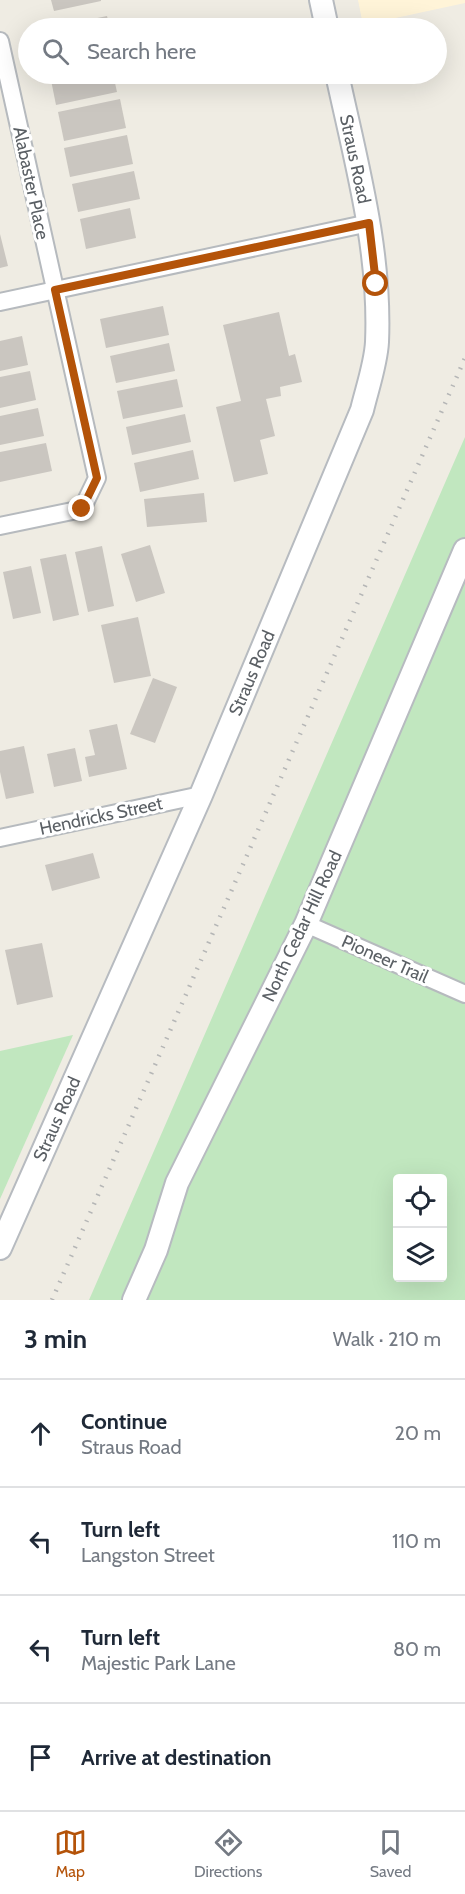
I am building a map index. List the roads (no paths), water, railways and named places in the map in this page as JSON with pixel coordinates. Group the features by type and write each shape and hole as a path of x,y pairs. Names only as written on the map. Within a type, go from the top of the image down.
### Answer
{"street":[{"path":"321,0 325,18"},
{"name":"Alabaster Place","path":"0,41 97,478 82,509 0,526"},
{"name":"Straus Road","path":"0,1248 201,795 362,410 377,344 376,284 369,223 339,84"},
{"path":"0,302 369,223"},
{"name":"North Cedar Hill Road","path":"134,1300 156,1250 177,1183 306,924 465,550"},
{"name":"Hendricks Street","path":"0,838 201,795"},
{"name":"Pioneer Trail","path":"306,924 465,994"}],"railway":[{"path":"52,1300 465,358"}]}
